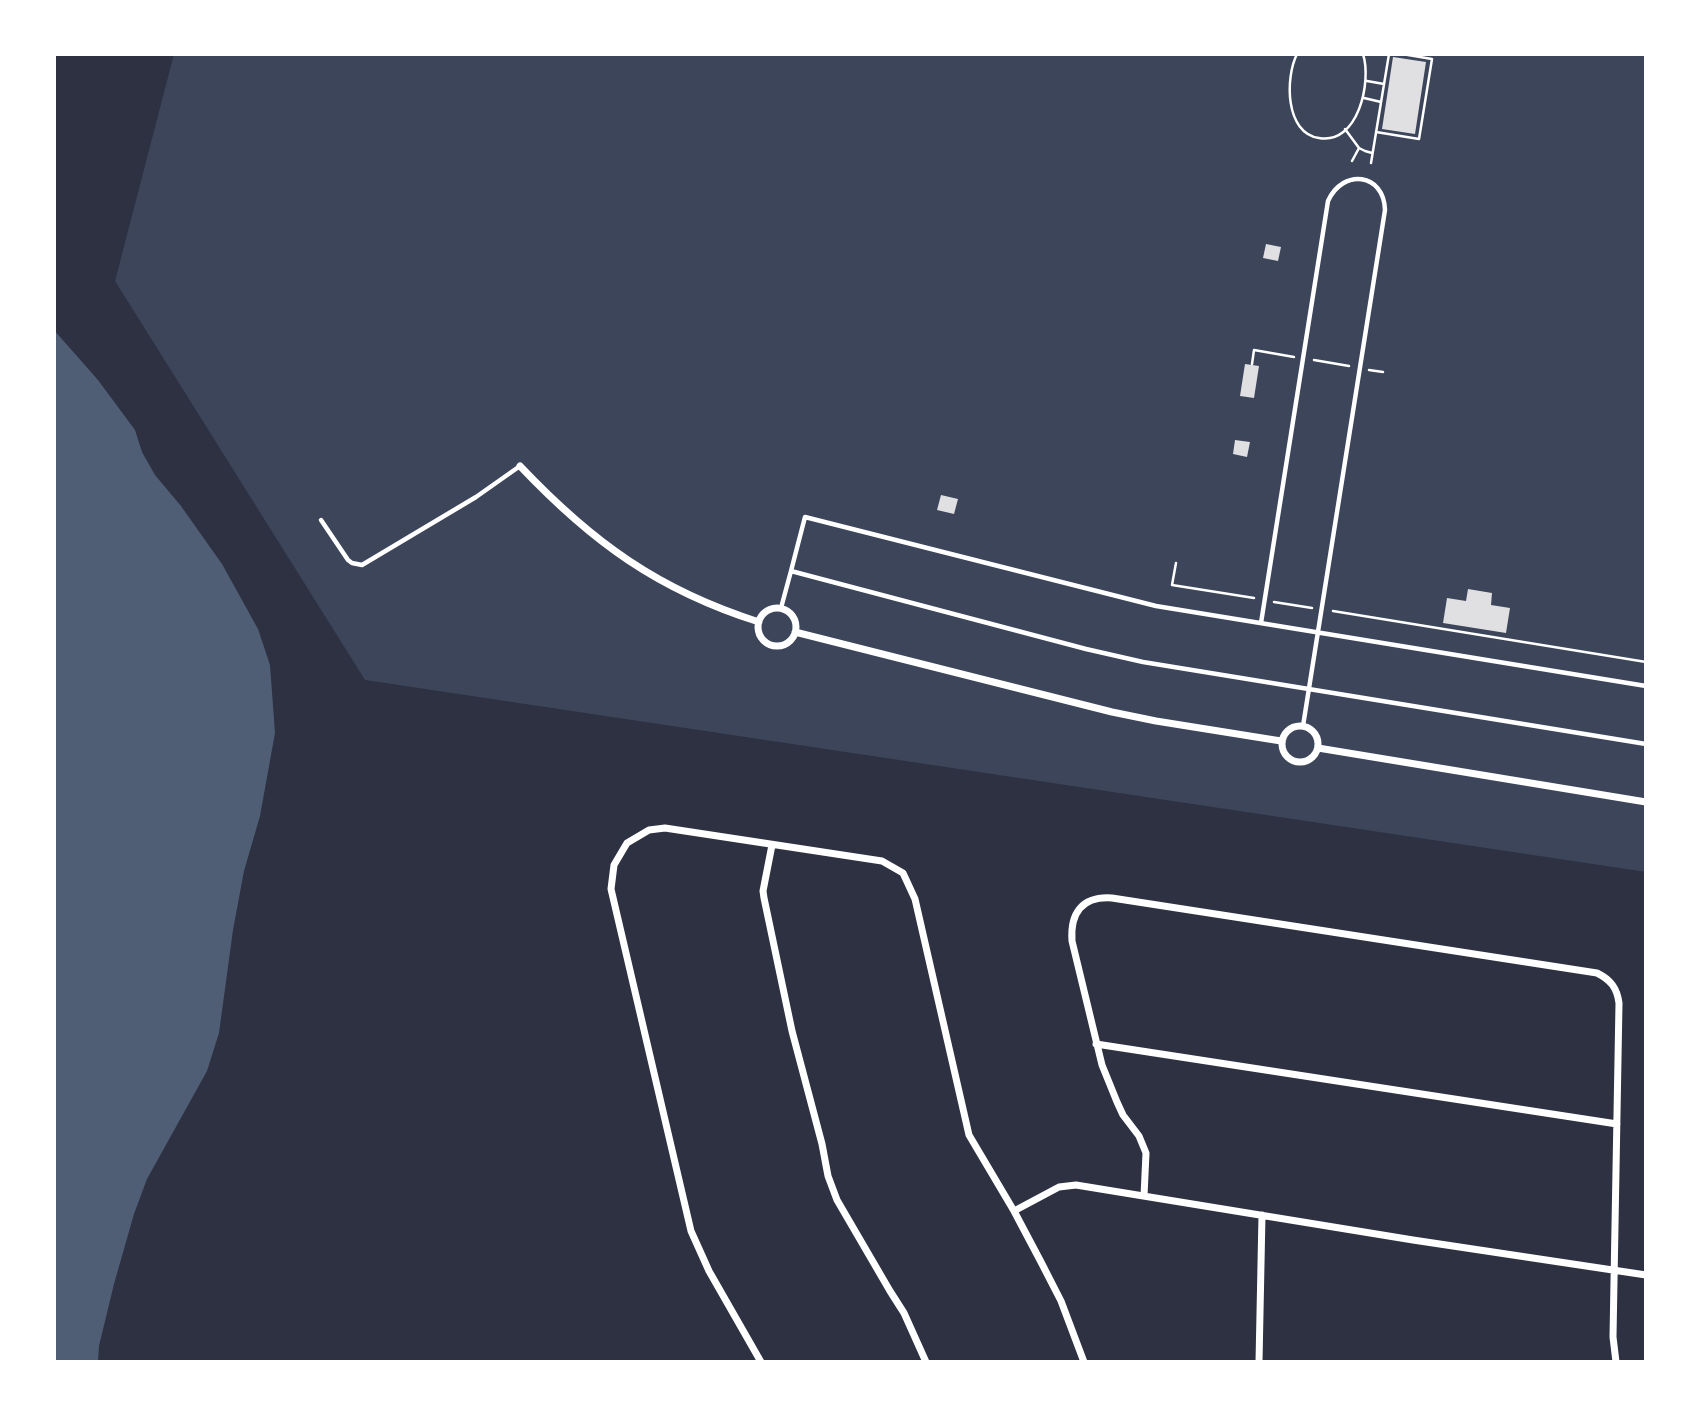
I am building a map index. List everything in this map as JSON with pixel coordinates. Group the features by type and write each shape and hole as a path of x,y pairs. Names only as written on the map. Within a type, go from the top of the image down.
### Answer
{"street":[{"path":"520,466 576,522 630,562 704,603 759,622"},
{"path":"781,608 792,615 795,632 785,643 772,645 760,634 759,622 765,612 781,608"},
{"path":"795,632 1112,712 1281,741"},
{"path":"1303,726 1314,732 1318,748 1309,761 1297,763 1286,758 1281,741 1291,728 1303,726"},
{"path":"1318,748 1646,802"},
{"path":"761,1362 709,1271 691,1231 611,889 614,864 627,844 649,831 665,828 882,861 903,873 915,899 969,1135 1014,1211 1061,1301 1084,1362"},
{"path":"772,845 764,898 792,1031 831,1186 904,1313 926,1362"},
{"path":"1144,1196 1146,1153 1139,1136 1117,1102 1102,1065 1072,941 1072,923 1079,908 1086,902 1102,897 1112,898 1588,971 1611,982 1616,988 1619,1003 1613,1337 1616,1362"},
{"path":"1096,1044 1617,1124"},
{"path":"1014,1211 1059,1187 1091,1187 1646,1275"},
{"path":"1259,1362 1262,1215"}],"lane":[{"path":"1261,623 1328,201 1336,187 1358,179 1374,184 1385,202 1385,210 1303,726"},
{"path":"321,520 348,560 362,565 465,503 520,466"},
{"path":"781,608 805,517 1156,606 1646,686"},
{"path":"791,571 1143,662 1646,744"}],"path":[{"path":"1297,54 1292,67 1290,97 1293,115 1311,136 1319,138 1334,137 1357,115 1367,81 1363,54"},
{"path":"1371,163 1389,54"},
{"path":"1376,132 1419,139 1432,59 1402,54"},
{"path":"1367,81 1384,84"},
{"path":"1364,98 1381,102"},
{"path":"1345,129 1359,148 1373,153"},
{"path":"1352,161 1359,148"},
{"path":"1176,562 1172,584 1646,662"}],"shaded area":[{"path":"174,54 1646,54 1646,872 365,680 115,281"},
{"path":"54,330 98,380 135,430 142,452 155,475 181,506 222,564 258,629 270,665 275,733 260,816 244,871 219,1033 207,1071 147,1179 134,1214 114,1284 99,1346 98,1362 54,1362"}],"building":[{"path":"1393,57 1426,62 1415,134 1382,129"},
{"path":"1266,244 1281,247 1278,261 1263,258"},
{"path":"1245,364 1259,366 1254,398 1240,396"},
{"path":"1235,440 1250,442 1247,457 1233,454"},
{"path":"941,495 958,499 954,514 937,510"},
{"path":"1468,589 1492,593 1491,605 1510,608 1506,633 1443,623 1447,598 1466,601"}]}
